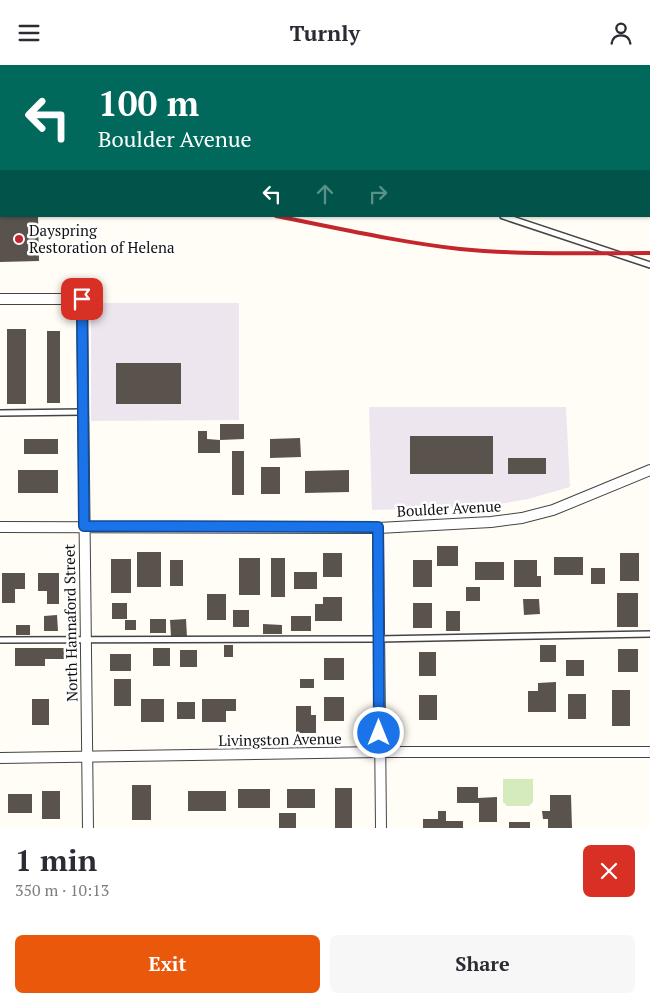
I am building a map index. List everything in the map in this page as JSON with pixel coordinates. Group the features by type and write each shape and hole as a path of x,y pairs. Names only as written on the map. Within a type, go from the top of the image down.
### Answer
{"street":[{"name":"North Hannaford Street","path":"0,299 82,299 88,828"},
{"name":"Boulder Avenue","path":"0,527 378,527 491,522 553,511 650,470"},
{"path":"378,527 381,828"},
{"name":"Livingston Avenue","path":"0,758 379,752 650,752"}],"lane":[{"path":"506,217 650,265"},
{"path":"0,413 83,412"},
{"path":"0,641 378,639 650,634"}],"shaded area":[{"path":"91,303 239,303 239,420 91,421"},
{"path":"369,407 566,407 570,487 528,499 483,507 372,510"}],"green space":[{"path":"503,779 533,779 533,802 529,806 507,806 503,802"}],"building":[{"name":"Dayspring Restoration of Helena","path":"0,217 38,217 39,261 0,262"},
{"path":"7,329 26,329 26,404 7,404"},
{"path":"47,331 60,331 60,403 47,403"},
{"path":"116,363 181,363 181,404 116,404"},
{"path":"220,424 244,424 244,439 220,440"},
{"path":"198,431 207,431 207,439 220,440 220,453 198,453"},
{"path":"410,436 493,436 493,474 410,474"},
{"path":"300,438 301,457 270,458 270,439"},
{"path":"24,439 58,439 58,454 24,454"},
{"path":"232,451 244,451 244,495 232,495"},
{"path":"508,458 546,458 546,474 508,474"},
{"path":"261,467 280,467 280,494 261,494"},
{"path":"18,470 58,470 58,493 18,493"},
{"path":"349,470 349,492 305,493 305,471"},
{"path":"437,546 458,546 458,566 437,566"},
{"path":"137,552 161,552 161,587 137,587"},
{"path":"323,553 342,553 342,577 323,577"},
{"path":"620,553 639,553 639,581 620,581"},
{"path":"554,557 583,557 583,575 554,575"},
{"path":"239,558 260,558 260,595 239,595"},
{"path":"271,558 285,558 285,597 271,597"},
{"path":"111,559 131,559 131,593 111,593"},
{"path":"170,560 183,560 183,586 170,586"},
{"path":"413,560 432,560 432,587 413,587"},
{"path":"514,560 537,560 537,576 541,576 541,587 514,587"},
{"path":"475,562 504,562 504,580 475,580"},
{"path":"591,568 605,568 605,584 591,584"},
{"path":"294,572 317,572 317,589 294,589"},
{"path":"2,573 25,573 25,589 15,589 15,603 2,603"},
{"path":"38,573 59,573 59,604 47,604 47,591 38,591"},
{"path":"466,587 480,587 480,601 466,601"},
{"path":"617,593 638,593 638,627 617,627"},
{"path":"207,594 226,594 226,620 207,620"},
{"path":"323,597 342,597 342,621 315,621 315,604 323,604"},
{"path":"523,599 539,599 540,614 524,615"},
{"path":"112,603 127,603 127,619 112,619"},
{"path":"413,603 432,603 432,628 413,628"},
{"path":"233,610 249,610 249,627 233,627"},
{"path":"446,611 460,611 460,631 446,631"},
{"path":"57,615 58,631 44,631 44,616"},
{"path":"291,616 311,616 311,631 291,631"},
{"path":"150,619 166,619 166,633 150,633"},
{"path":"186,619 187,637 171,637 170,620"},
{"path":"125,620 136,620 136,630 125,630"},
{"path":"263,624 282,625 282,634 263,634"},
{"path":"16,625 30,625 30,635 16,635"},
{"path":"224,645 233,645 233,657 224,657"},
{"path":"540,645 556,645 556,662 540,662"},
{"path":"15,648 65,648 65,659 45,659 45,666 15,666"},
{"path":"153,648 170,648 170,666 153,666"},
{"path":"618,649 638,649 638,672 618,672"},
{"path":"180,650 197,650 197,667 180,667"},
{"path":"419,652 436,652 436,676 419,676"},
{"path":"110,654 131,654 131,671 110,671"},
{"path":"324,658 344,658 344,680 324,680"},
{"path":"566,660 584,660 584,676 566,676"},
{"path":"114,679 131,679 131,706 114,706"},
{"path":"300,679 314,679 314,688 300,688"},
{"path":"556,682 556,712 528,712 528,691 538,691 538,683"},
{"path":"612,690 630,690 630,726 612,726"},
{"path":"568,694 586,694 586,719 568,719"},
{"path":"419,695 437,695 437,720 419,720"},
{"path":"324,697 344,697 344,721 324,721"},
{"path":"32,699 49,699 49,725 32,725"},
{"path":"141,699 164,699 164,722 141,722"},
{"path":"202,699 236,699 236,711 226,711 226,722 202,722"},
{"path":"177,702 195,702 195,719 177,719"},
{"path":"296,706 311,706 311,715 316,715 316,733 296,733"},
{"path":"132,785 151,785 151,820 132,820"},
{"path":"457,787 478,787 478,798 497,797 497,822 479,822 479,803 457,803"},
{"path":"335,788 352,788 352,828 335,828"},
{"path":"238,789 270,789 270,808 238,808"},
{"path":"287,789 315,789 315,808 287,808"},
{"path":"42,791 60,791 60,819 42,819"},
{"path":"188,791 226,791 226,811 188,811"},
{"path":"8,794 32,794 32,813 8,813"},
{"path":"550,795 571,795 572,828 548,828 548,819 543,819 542,811 550,811"},
{"path":"438,811 446,811 446,821 463,821 463,828 423,828 423,819 438,819"},
{"path":"279,813 296,813 296,828 279,828"},
{"path":"509,822 530,822 530,828 509,828"}],"railway":[{"path":"281,217 391,239 460,249 531,253 650,253"}],"place":[{"name":"Dayspring Restoration of Helena","path":"19,239"}],"route":[{"path":"82,299 84,526 378,527 379,733"}]}
